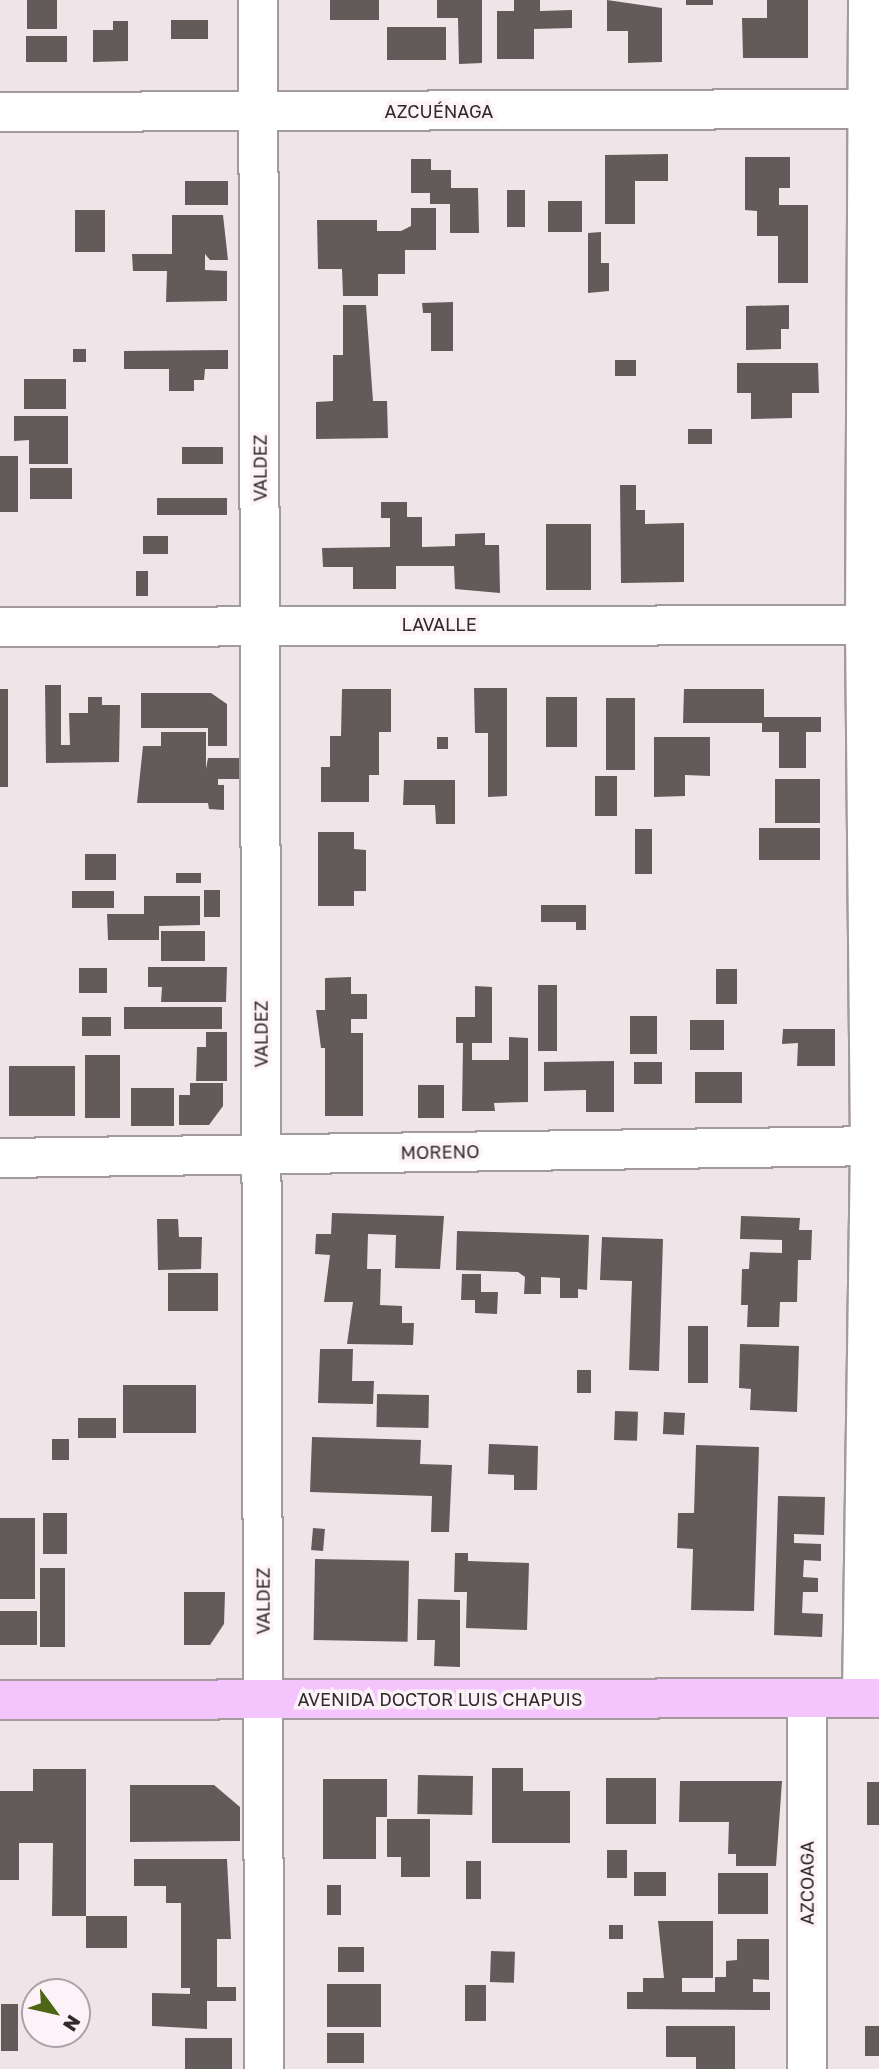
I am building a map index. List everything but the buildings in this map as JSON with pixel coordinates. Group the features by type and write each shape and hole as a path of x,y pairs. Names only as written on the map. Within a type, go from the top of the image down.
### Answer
{"main road":[{"name":"AVENIDA DOCTOR LUIS CHAPUIS","path":"0,1700 870,1698"}],"street":[{"name":"VALDEZ","path":"258,0 264,2069"},
{"path":"869,0 874,109 874,1146 870,1698"},
{"name":"AZCUÉNAGA","path":"0,113 874,109"},
{"name":"LAVALLE","path":"0,627 260,624 872,625"},
{"name":"MORENO","path":"0,1158 874,1146"},
{"name":"AZCOAGA","path":"807,1698 807,2069"}]}
